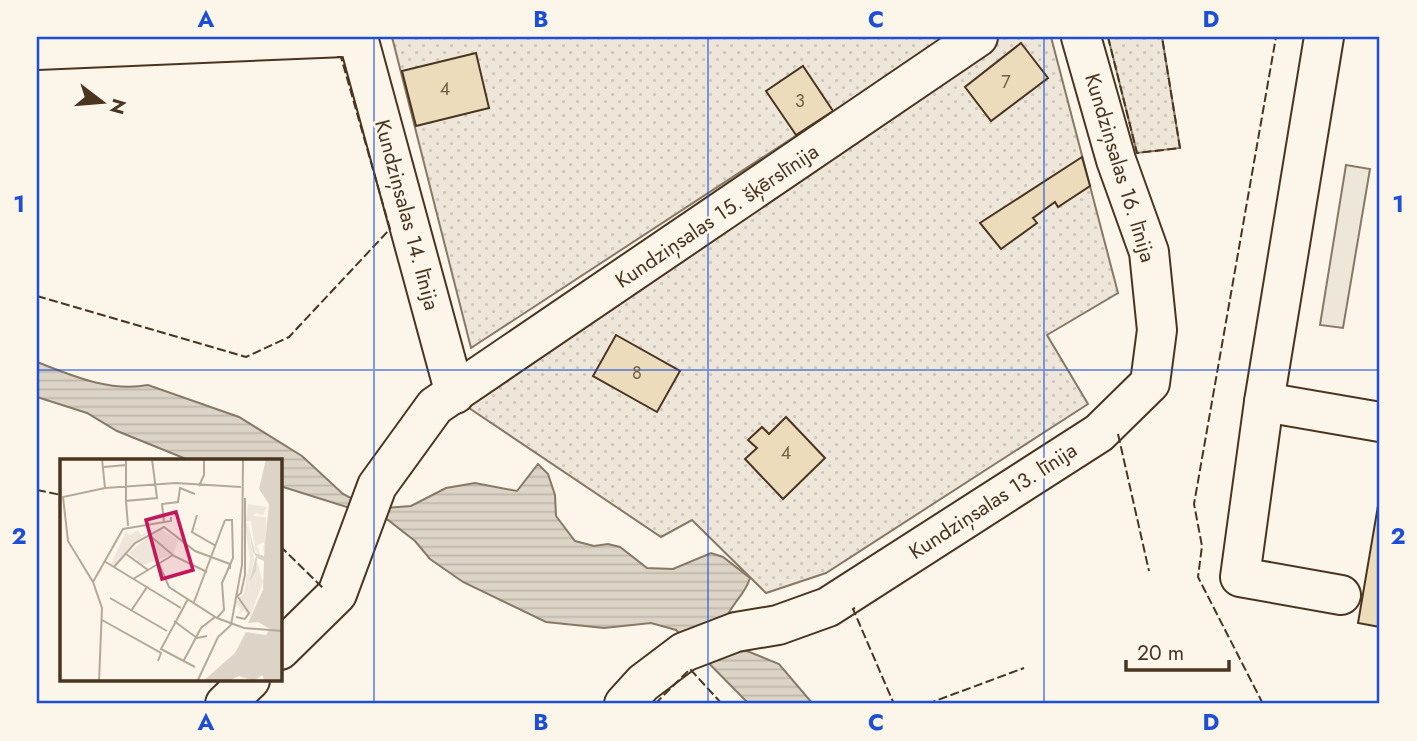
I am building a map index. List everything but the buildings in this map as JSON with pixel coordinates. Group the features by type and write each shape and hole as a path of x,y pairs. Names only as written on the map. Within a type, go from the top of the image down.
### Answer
{"street":[{"path":"37,50 345,37"},
{"name":"Kundziņsalas 14. līnija","path":"358,37 455,394"},
{"name":"Kundziņsalas 15. šķērslīnija","path":"282,648 337,594 377,486 435,406 978,37"},
{"name":"Kundziņsalas 16. līnija","path":"1081,37 1116,160 1149,252 1157,330 1150,383"},
{"path":"1324,37 1264,402 1240,577 1341,595"},
{"name":"Kundziņsalas 13. līnija","path":"634,694 684,652 736,632 778,625 828,607 1099,433 1150,383"},
{"path":"1264,402 1380,422"},
{"path":"225,704 248,682"}],"shaded area":[{"path":"392,37 947,37 471,348"},
{"path":"998,37 1051,37 1118,293 1047,335 1088,404 826,573 766,593 692,520 661,537 463,404"},
{"path":"1108,37 1162,37 1180,148 1137,153"},
{"path":"1346,165 1370,169 1343,328 1320,325"},
{"path":"37,362 105,384 134,387 148,385 239,417 302,456 343,494 372,509 411,506 446,488 475,483 517,491 538,464 548,474 555,495 556,516 575,541 594,546 608,544 620,547 647,568 673,569 711,553 723,557 750,578 724,624 737,647 779,664 813,704 749,704 676,630 651,623 604,628 546,622 463,582 430,559 415,541 388,520 282,487 282,459 186,459 117,431 87,413 37,397"}],"fence":[{"path":"1108,37 1137,153 1180,148 1162,37"},
{"path":"1263,704 1198,577 1202,546 1194,504 1276,37"},
{"path":"37,296 246,357 289,337 390,229 341,57 337,57"},
{"path":"1118,434 1149,571"},
{"path":"37,490 60,495"},
{"path":"282,548 323,588"},
{"path":"855,608 853,609 894,704"},
{"path":"927,704 1024,668"},
{"path":"655,704 690,669 722,704"}]}
